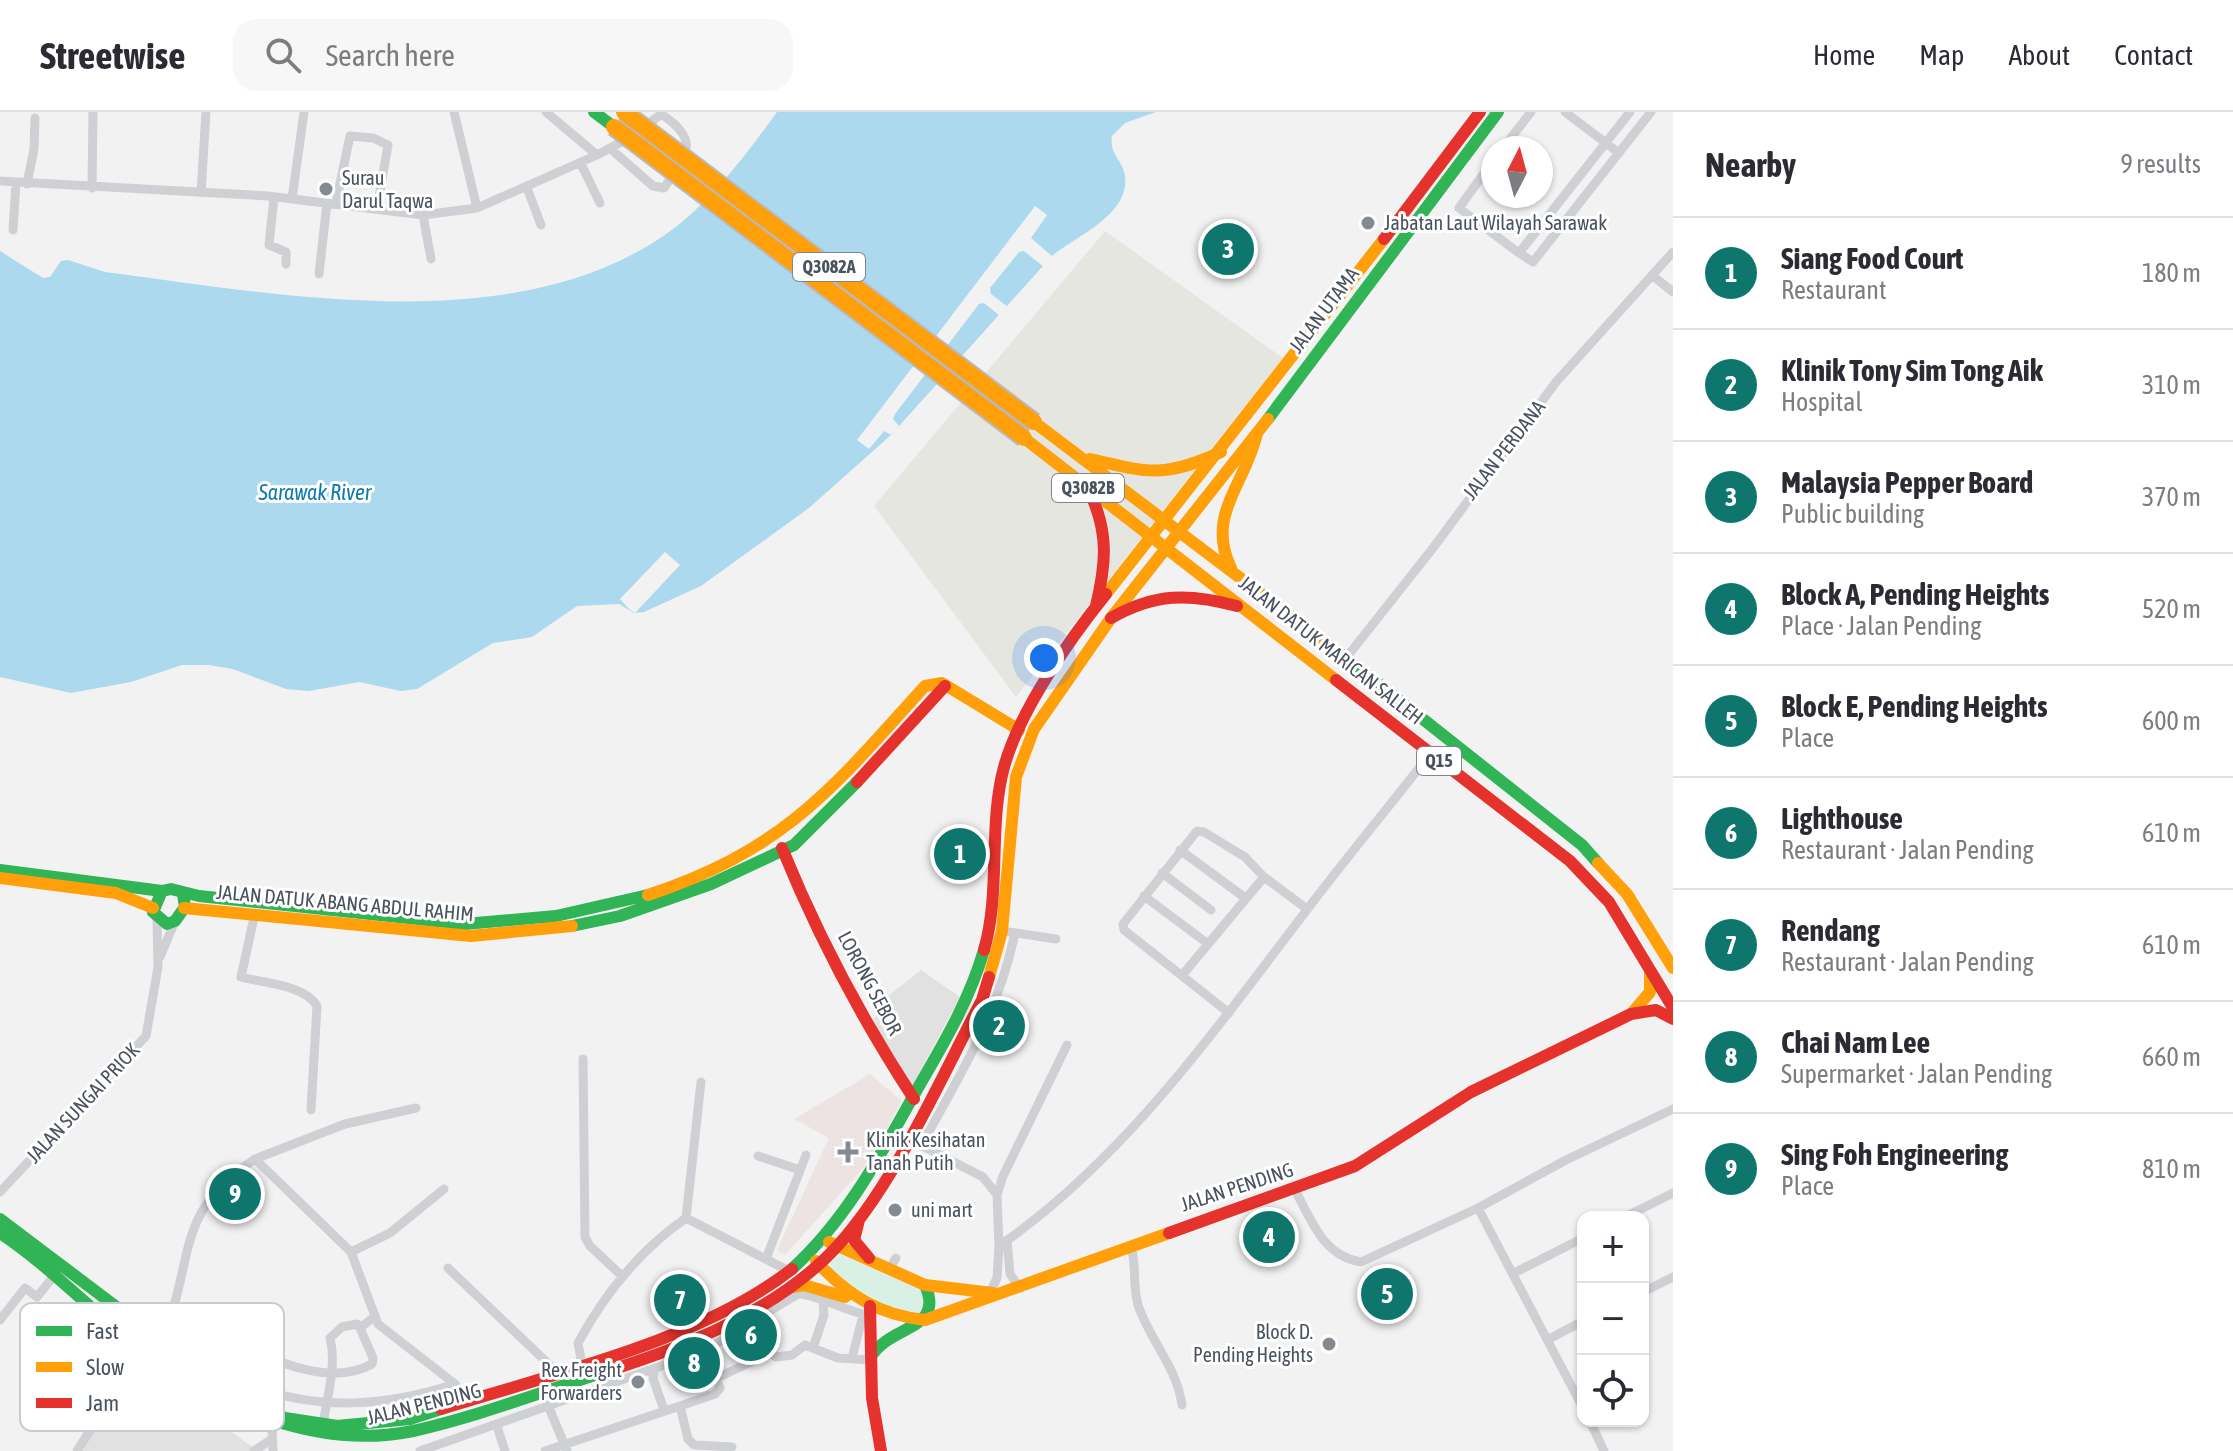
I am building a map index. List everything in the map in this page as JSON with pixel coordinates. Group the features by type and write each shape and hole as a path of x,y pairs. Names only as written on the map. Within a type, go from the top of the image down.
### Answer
{"main road":[{"name":"Q3082B","path":"594,112 1153,537"},
{"name":"Q3082A","path":"624,112 1166,521"},
{"name":"JALAN UTAMA","path":"1096,606 1221,452 1480,112"},
{"name":"JALAN UTAMA","path":"828,1242 862,1213 915,1143 982,1000 1008,932 1012,802 1020,761 1053,698 1498,112"},
{"path":"1238,576 1222,553 1219,526 1224,509 1253,458 1257,433"},
{"path":"1081,457 1140,472 1165,474 1195,466 1221,452"},
{"path":"828,1242 914,1099 971,994 983,961 1001,783 1019,730 1096,606 1108,538 1105,520 1088,489"},
{"name":"JALAN DATUK MARICAN SALLEH","path":"1166,521 1346,658 1582,845 1627,894 1673,968"},
{"name":"JALAN DATUK MARICAN SALLEH","path":"1153,537 1570,861 1609,902 1673,1008"},
{"path":"1111,618 1137,604 1170,594 1196,595 1247,609"},
{"path":"760,856 777,845 786,850 803,826 925,686 933,683 945,686 1019,730"},
{"path":"796,883 797,852 803,826"},
{"name":"JALAN DATUK ABANG ABDUL RAHIM","path":"181,908 255,913 423,934 540,932 591,924 642,909 760,856 803,826"},
{"name":"LORONG SEBOR","path":"786,850 796,883 887,1058 914,1099"},
{"path":"760,856 778,864 796,883"},
{"name":"JALAN DATUK ABANG ABDUL RAHIM","path":"181,908 508,923 554,918 636,899 760,856"},
{"path":"0,870 162,891 171,889 181,908 167,924 116,893 0,878"},
{"path":"155,914 162,891"},
{"path":"1631,1014 1650,992 1652,980 1642,957"},
{"path":"1631,1014 1656,1010 1673,1019"},
{"name":"JALAN PENDING","path":"267,1431 317,1438 374,1439 546,1398 707,1345 758,1317 790,1279 814,1259 828,1242 887,1264 925,1285 1005,1292 1230,1208 1295,1190 1355,1166 1445,1106 1631,1014"},
{"path":"862,1213 854,1240 860,1251 887,1264"},
{"name":"JALAN PENDING","path":"0,1219 108,1303"},
{"name":"JALAN PENDING","path":"0,1233 84,1303"},
{"path":"814,1259 842,1290 866,1310 881,1451"},
{"path":"790,1279 866,1310 903,1319 925,1320"},
{"name":"JALAN PENDING","path":"284,1418 323,1425 374,1424 410,1419 467,1403 685,1329 790,1279"},
{"path":"925,1285 935,1306 925,1320"},
{"path":"871,1359 885,1337 1005,1292"}],"street":[{"path":"92,188 93,112"},
{"path":"201,193 206,112"},
{"path":"292,199 304,112"},
{"path":"454,112 477,208"},
{"path":"546,112 597,155"},
{"path":"1512,136 1531,112"},
{"path":"1565,112 1619,153"},
{"path":"1519,253 1630,112"},
{"path":"1481,178 1459,208 1533,262 1651,112"},
{"path":"0,181 274,197 423,215 477,208 527,188 612,150 661,113 684,134 688,152 664,188 653,186 612,150"},
{"path":"13,230 21,183 35,141 35,118"},
{"path":"319,274 332,203 350,136 373,138 388,145 377,209"},
{"path":"581,164 600,203"},
{"path":"527,188 541,225"},
{"path":"274,197 269,245 286,252 286,264"},
{"path":"1562,197 1576,209"},
{"path":"423,215 431,259"},
{"name":"JALAN PERDANA","path":"1346,658 1433,548 1556,382 1673,252"},
{"path":"1653,276 1673,292"},
{"path":"1005,1292 997,1278 1003,1243 1117,1146 1229,1013 1430,754"},
{"path":"1229,1013 1184,973 1123,927 1144,896 1192,835 1204,832 1245,857 1264,877 1307,909"},
{"path":"1180,850 1244,897"},
{"path":"1162,873 1211,910"},
{"path":"1184,973 1244,897 1264,877"},
{"path":"1144,896 1207,943"},
{"path":"158,960 181,908"},
{"path":"255,913 241,977 299,991 312,998 317,1006 311,1110"},
{"path":"155,914 158,960"},
{"path":"1008,932 1056,939"},
{"name":"JALAN SUNGAI PRIOK","path":"0,1192 146,1036 158,960"},
{"path":"1005,1292 1010,1274 997,1195 1003,1176 1067,1045"},
{"path":"583,1059 585,1237 623,1277"},
{"path":"582,1364 578,1343 609,1291 668,1231 686,1218 701,1082"},
{"path":"176,1303 195,1221 219,1187 255,1159 293,1142 345,1124 416,1108"},
{"path":"1295,1190 1325,1245 1347,1260 1361,1262 1478,1208 1566,1160 1673,1109"},
{"path":"915,1143 983,1177 997,1195"},
{"path":"766,1259 806,1155"},
{"path":"758,1156 800,1170"},
{"path":"255,1159 351,1252 374,1317 396,1341 455,1384 467,1403"},
{"path":"983,1177 1003,1176"},
{"path":"351,1252 390,1233 444,1189"},
{"path":"1637,1211 1673,1193"},
{"path":"1478,1208 1577,1396"},
{"path":"686,1218 766,1259 790,1279"},
{"path":"1514,1273 1577,1241"},
{"path":"1131,1246 1136,1263 1139,1309 1179,1384 1182,1405"},
{"path":"448,1268 557,1372"},
{"path":"0,1320 25,1288 37,1297 53,1277"},
{"path":"1649,1289 1673,1277"},
{"path":"852,1358 866,1310 823,1302 807,1293 798,1294 758,1317 770,1353 776,1357 792,1355 805,1345 838,1358 871,1359"},
{"path":"813,1348 824,1315 823,1302"},
{"path":"360,1328 374,1317"},
{"path":"1549,1339 1577,1324"},
{"path":"284,1362 332,1372 361,1370 372,1364 373,1358 360,1328 350,1325 332,1334 332,1372 323,1425"},
{"path":"545,1451 564,1448 715,1394 720,1388 707,1345"},
{"path":"717,1378 770,1353"},
{"path":"653,1363 653,1378 664,1410"},
{"path":"284,1395 326,1403 381,1403 455,1384"},
{"path":"420,1451 447,1448 497,1426 546,1398 564,1448"},
{"path":"680,1406 688,1439 694,1445 732,1447"},
{"path":"497,1426 505,1451"},
{"path":"1593,1427 1604,1451"},
{"path":"77,1451 90,1431"},
{"path":"254,1451 272,1434"},
{"path":"272,1434 273,1451"}],"shaded area":[{"path":"1105,231 1283,358 1016,697 874,506"},
{"path":"921,970 960,997 912,1086 894,1069 874,1020 882,1001"},
{"name":"Klinik Kesihatan Tanah Putih","path":"870,1074 902,1101 866,1165 785,1255 777,1250 829,1138 794,1119"},
{"path":"91,1431 231,1431 261,1451 79,1451"}],"green space":[{"path":"842,1255 925,1292 929,1298 925,1313 899,1312 861,1295 829,1270 833,1259"}],"water":[{"name":"Sarawak River","path":"777,112 1156,112 1125,123 1112,136 1112,148 1125,176 1124,190 1110,213 1052,256 891,435 809,508 701,586 644,612 634,613 619,604 577,606 532,637 493,643 417,689 401,691 359,682 309,691 286,689 233,669 209,665 182,665 131,682 71,693 0,677 0,251 43,278 50,277 61,261 68,260 105,272 316,298 390,301 463,299 534,289 601,269 679,225 739,163"}],"pier":[{"path":"1035,206 1047,215 1031,238 1052,256 1044,267 1024,251 1019,252 990,288 991,294 1008,307 1000,316 984,303 979,304 895,414 893,419 899,426 891,435 884,431 869,449 857,440"},
{"path":"665,552 680,565 635,613 620,599"}],"traffic: fast":[{"path":"594,112 614,127"},
{"path":"1268,419 1498,112"},
{"path":"1342,655 1582,845 1598,863"},
{"path":"572,926 620,916 711,884 794,845 857,782"},
{"path":"0,870 162,891"},
{"path":"183,894 185,907 175,921 167,924 153,912 162,891 171,889 199,896 465,924 556,916 648,895"},
{"path":"792,1269 829,1230 875,1163 954,1023 971,988 984,950"},
{"path":"0,1219 111,1303"},
{"path":"0,1233 86,1303"},
{"path":"872,1355 892,1337 923,1319 929,1300 925,1285"},
{"path":"284,1423 340,1435 377,1436 413,1431 611,1370"},
{"path":"284,1418 337,1426 410,1419 441,1409"}],"traffic: slow":[{"path":"624,112 1034,422"},
{"path":"614,127 1024,438"},
{"path":"1106,594 1384,239"},
{"path":"989,977 1002,931 1016,777 1034,729 1111,618 1268,419"},
{"path":"1034,422 1342,655"},
{"path":"1231,568 1224,549 1225,515 1257,433"},
{"path":"1024,438 1336,680"},
{"path":"1090,459 1156,470 1185,466 1221,452"},
{"path":"648,895 696,877 772,836 833,785 925,686 942,683 1019,730"},
{"path":"1598,863 1627,894 1673,968"},
{"path":"0,878 116,893 153,908"},
{"path":"184,908 471,936 572,926"},
{"path":"1633,1012 1650,992 1650,974"},
{"path":"816,1261 840,1284 865,1301 893,1313 925,1320 1169,1233"},
{"path":"829,1242 925,1285 993,1293"},
{"path":"793,1287 804,1285 845,1297"}],"traffic: jam":[{"path":"1384,239 1480,112"},
{"path":"1090,493 1100,522 1104,549 1096,606"},
{"path":"984,950 992,905 999,789 1011,745 1047,676 1106,594"},
{"path":"1111,618 1142,604 1172,598 1188,597 1237,606"},
{"path":"1336,680 1570,861 1609,902 1673,1008"},
{"path":"857,782 945,686"},
{"path":"782,848 842,976 914,1099"},
{"path":"611,1370 719,1329 745,1315 794,1285 841,1242 865,1212 909,1142 982,1000 989,977"},
{"path":"1169,1233 1355,1166 1471,1092 1631,1014 1656,1010 1673,1019"},
{"path":"859,1220 854,1240 869,1258"},
{"path":"441,1409 670,1336 755,1294 792,1269"},
{"path":"870,1306 872,1398 881,1451"}],"place":[{"name":"Surau Darul Taqwa","path":"326,189"},
{"name":"Jabatan Laut Wilayah Sarawak","path":"1368,223"},
{"name":"Malaysia Pepper Board","path":"1228,249"},
{"name":"Siang Food Court","path":"960,854"},
{"name":"Klinik Tony Sim Tong Aik","path":"999,1026"},
{"name":"Klinik Kesihatan Tanah Putih","path":"848,1152"},
{"name":"Sing Foh Engineering","path":"235,1194"},
{"name":"uni mart","path":"895,1210"},
{"name":"Block A, Pending Heights","path":"1269,1237"},
{"name":"Block E, Pending Heights","path":"1387,1294"},
{"name":"Rendang","path":"680,1300"},
{"name":"Lighthouse","path":"751,1335"},
{"name":"Block D. Pending Heights","path":"1329,1344"},
{"name":"Chai Nam Lee","path":"694,1363"},
{"name":"Rex Freight Forwarders","path":"638,1382"}]}
